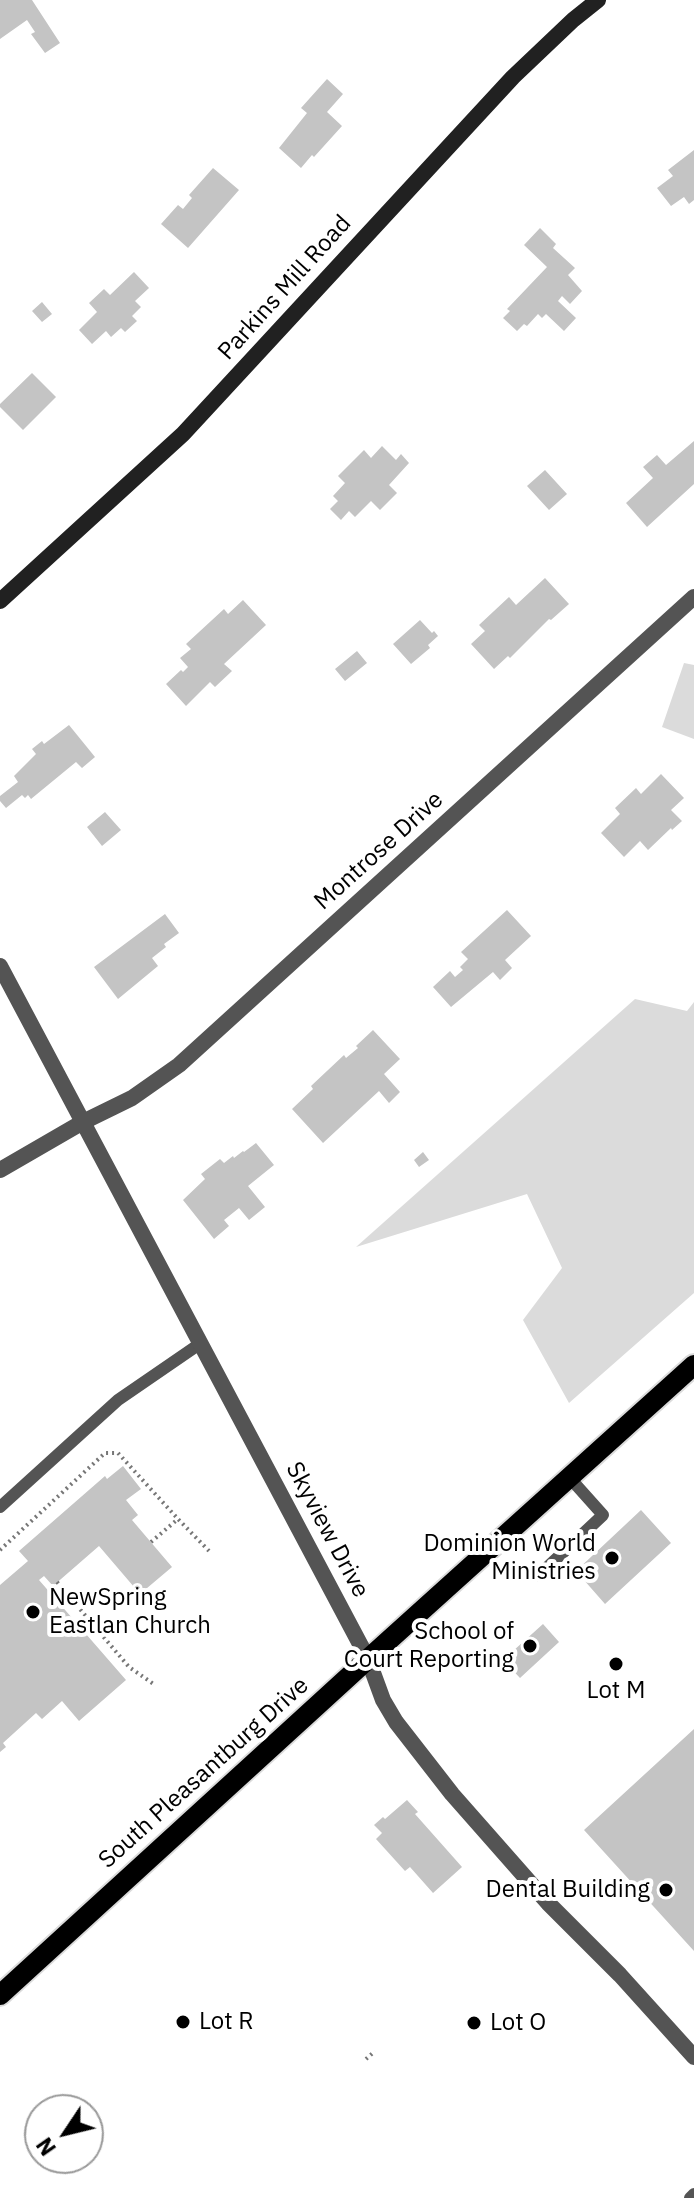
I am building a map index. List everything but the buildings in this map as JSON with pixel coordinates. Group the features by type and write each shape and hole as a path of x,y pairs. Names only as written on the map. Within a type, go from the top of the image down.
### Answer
{"main road":[{"name":"South Pleasantburg Drive","path":"0,1995 694,1365"}],"street":[{"name":"Parkins Mill Road","path":"0,601 183,434 513,77 598,0"},
{"name":"Montrose Drive","path":"0,1170 132,1098 179,1065 694,597"},
{"name":"Skyview Drive","path":"0,966 368,1659 383,1700 396,1722 452,1794 548,1903 620,1975 694,2057"}],"lane":[{"path":"0,1507 118,1400 201,1343"},
{"path":"538,1576 603,1515 569,1477"}],"path":[{"path":"0,1550 105,1453 118,1453 211,1553"},
{"path":"151,1542 178,1519"},
{"path":"57,1582 129,1667 155,1685"},
{"path":"366,2059 375,2051"}],"shaded area":[{"path":"684,663 694,665 694,739 662,727"},
{"path":"635,999 687,1011 694,1002 694,1293 569,1403 523,1320 562,1268 527,1194 356,1247"}],"place":[{"name":"Dominion World Ministries","path":"612,1558"},
{"name":"NewSpring Eastlan Church","path":"33,1612"},
{"name":"School of Court Reporting","path":"530,1646"},
{"name":"Lot M","path":"616,1664"},
{"name":"Dental Building","path":"666,1890"},
{"name":"Lot R","path":"183,2022"},
{"name":"Lot O","path":"474,2023"}]}
